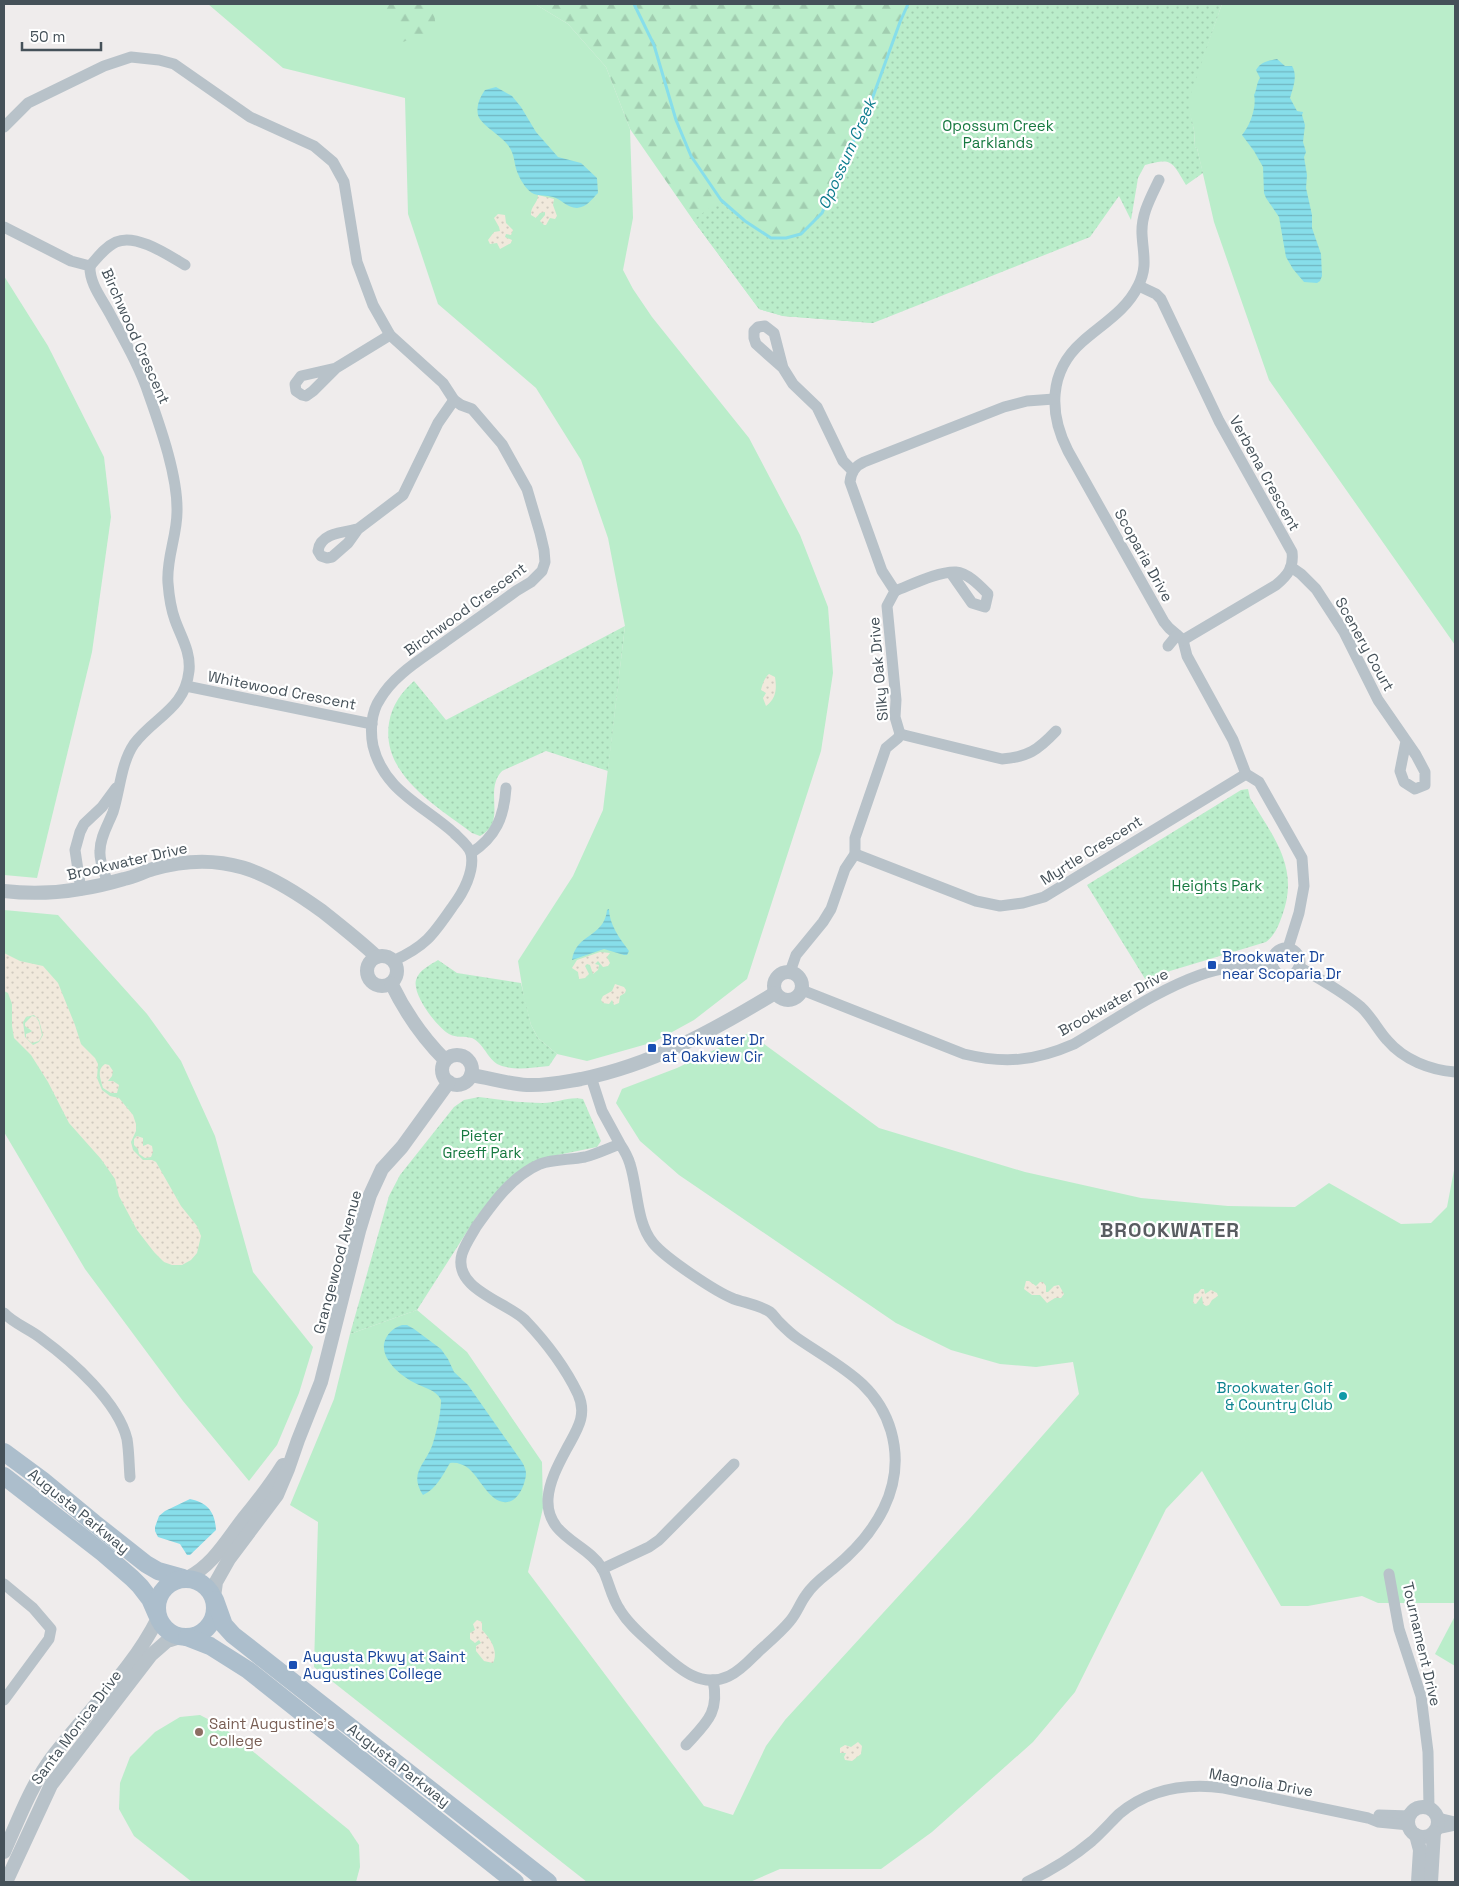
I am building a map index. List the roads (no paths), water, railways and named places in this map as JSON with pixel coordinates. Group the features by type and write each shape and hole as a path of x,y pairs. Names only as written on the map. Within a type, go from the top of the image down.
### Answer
{"main road":[{"name":"Augusta Parkway","path":"4,1452 42,1480 146,1564 158,1571 185,1578"},
{"name":"Augusta Parkway","path":"4,1476 103,1553 136,1582 150,1599 158,1617"},
{"path":"185,1578 203,1584 214,1599 214,1618 203,1632 184,1637 167,1630 158,1617 156,1606 162,1590 168,1584 185,1578"},
{"name":"Augusta Parkway","path":"214,1599 224,1625 233,1635 548,1882"},
{"name":"Augusta Parkway","path":"184,1637 210,1646 248,1670 516,1882"}],"street":[{"name":"Birchwood Crescent","path":"4,127 28,103 104,66 131,57 159,60 174,64 250,117 314,146 333,162 344,182 357,262 373,305 390,335 443,383 454,400 472,409 502,444 527,489 544,550 542,571 531,582 395,679 379,700 373,716 371,736 376,759 384,775 398,790 460,839 471,853"},
{"name":"Scoparia Drive","path":"1159,180 1144,216 1142,234 1145,268 1138,286 1126,306 1080,343 1067,359 1058,380 1054,399 1056,420 1060,435 1068,451 1164,622 1180,637 1187,656 1233,740 1246,774 1259,782 1302,858 1304,886 1288,948"},
{"name":"Birchwood Crescent","path":"4,227 70,261 90,266 95,286 149,394 172,470 177,515 168,565 168,582 175,620 187,649 189,669 186,686 177,704 135,743 128,753 112,812 101,840 101,864 108,884"},
{"path":"90,266 103,251 117,241 131,240 156,248 185,265"},
{"name":"Verbena Crescent","path":"1138,286 1156,294 1160,299 1219,421 1292,552 1293,560 1291,567"},
{"path":"336,368 390,335"},
{"path":"783,368 793,384 817,407 839,453 853,471"},
{"path":"951,573 942,574 895,591 882,571 853,491 850,482 853,471 864,462 1004,407 1027,401 1054,399"},
{"path":"358,529 402,495 438,423 454,400"},
{"path":"1168,646 1180,637 1276,585 1287,575 1291,567"},
{"name":"Scenery Court","path":"1291,567 1316,589 1344,632 1378,700 1406,742"},
{"name":"Silky Oak Drive","path":"790,972 796,955 823,922 831,909 845,869 855,854 855,838 886,748 900,734 895,717 896,700 887,606 895,591"},
{"name":"Whitewood Crescent","path":"186,686 372,724"},
{"path":"900,734 1002,759 1018,758 1040,748 1056,731"},
{"name":"Myrtle Crescent","path":"855,854 976,902 1000,906 1023,903 1044,897 1246,774"},
{"name":"Birchwood Crescent","path":"81,890 75,850 80,832 84,824 102,807 120,783"},
{"path":"393,961 421,946 438,928 461,895 470,870 471,853 490,839 504,810 506,788"},
{"name":"Brookwater Drive","path":"4,892 30,894 81,890 108,884 153,869 179,864 207,861 236,865 264,874 294,891 378,957"},
{"path":"1288,948 1297,954 1300,962 1297,971 1290,976 1281,976 1274,971 1272,962 1277,951 1288,948"},
{"path":"378,957 386,957 393,961 396,970 394,980 387,985 379,986 368,978 367,968 369,963 378,957"},
{"name":"Brookwater Drive","path":"802,990 964,1054 1006,1060 1029,1059 1058,1051 1074,1044 1176,985 1202,975 1235,966 1272,962"},
{"path":"1299,967 1320,978 1362,1008 1388,1042 1404,1055 1419,1064 1455,1072"},
{"path":"790,972 801,980 802,990 798,997 790,1001 781,999 775,993 774,988 775,980 781,973 790,972"},
{"path":"391,983 410,1019 432,1048 445,1060"},
{"path":"471,1075 526,1085 551,1084 592,1077 664,1054 775,993"},
{"path":"454,1055 464,1056 471,1064 471,1075 462,1084 458,1085 449,1082 442,1075 445,1060 454,1055"},
{"path":"592,1077 602,1110 630,1162 642,1221 651,1241 665,1255 731,1298 771,1312 793,1336 846,1369 879,1402 892,1433 895,1454 894,1483 886,1505 872,1528 846,1557 816,1582 805,1595 793,1618 782,1630 738,1670 727,1677 713,1680 699,1678 684,1672 631,1625 611,1594 602,1569 592,1556 570,1540 554,1524 548,1503 552,1478 566,1449 576,1434 583,1414 580,1397 551,1349 521,1316 471,1284 463,1273 461,1263 461,1255 467,1242 488,1210 506,1188 523,1174 543,1163 586,1156 620,1144"},
{"name":"Grangewood Avenue","path":"214,1599 216,1582 229,1559 277,1495 288,1469 321,1382 370,1195 382,1168 402,1147 449,1082"},
{"path":"4,1313 41,1338 77,1368 101,1394 120,1422 127,1440 130,1478"},
{"name":"Grangewood Avenue","path":"185,1578 197,1573 211,1561 266,1490 298,1440"},
{"path":"602,1569 649,1547 659,1540 734,1464"},
{"name":"Tournament Drive","path":"1389,1574 1399,1630 1421,1696 1428,1752 1428,1782 1418,1882"},
{"path":"4,1584 33,1608 51,1629 49,1639 4,1700"},
{"name":"Santa Monica Drive","path":"4,1852 32,1790 50,1760 141,1647 158,1617"},
{"name":"Santa Monica Drive","path":"6,1882 43,1799 60,1772 151,1655 167,1641 184,1637"},
{"path":"686,1745 709,1721 714,1707 716,1692 713,1680"},
{"name":"Magnolia Drive","path":"1027,1882 1054,1869 1091,1842 1131,1806 1169,1789 1209,1786 1368,1818 1378,1822 1424,1821 1455,1824"},
{"name":"Tournament Drive","path":"1424,1821 1431,1882"}],"water":[{"path":"1277,59 1285,66 1292,66 1294,70 1294,86 1290,98 1297,111 1303,112 1305,125 1303,142 1306,152 1304,157 1307,175 1306,188 1312,215 1312,228 1321,254 1322,276 1317,283 1304,282 1286,257 1279,217 1264,193 1263,167 1242,135 1248,126 1254,110 1254,95 1260,78 1256,70 1262,64"},
{"path":"496,87 512,96 536,132 558,157 581,163 597,178 598,193 586,205 573,208 553,197 534,194 521,181 510,148 482,122 478,115 478,105 483,93 485,90"},
{"path":"609,909 613,926 629,951 627,955 604,949 572,960 579,945 601,926"},
{"path":"402,1325 407,1325 414,1329 441,1349 454,1372 468,1385 522,1462 526,1471 526,1478 520,1492 513,1500 499,1501 493,1497 473,1472 462,1464 455,1463 450,1463 436,1485 423,1495 417,1481 418,1475 434,1441 441,1400 433,1391 403,1375 386,1356 384,1344 386,1337"},
{"path":"190,1499 202,1503 209,1509 214,1518 216,1530 190,1555 187,1555 180,1544 158,1537 155,1527 159,1516 165,1511"}],"waterway":[{"name":"Opossum Creek","path":"634,4 654,45 676,120 691,156 721,200 745,221 771,238 786,238 801,234 822,213 871,102 908,4"}],"place":[{"name":"Brookwater Dr near Scoparia Dr","path":"1212,965"},
{"name":"Brookwater Dr at Oakview Cir","path":"652,1048"},
{"name":"Brookwater Golf & Country Club","path":"1343,1396"},
{"name":"Augusta Pkwy at Saint Augustines College","path":"293,1665"},
{"name":"Saint Augustine's College","path":"199,1732"}],"district":[{"name":"BROOKWATER","path":"1170,1230"}],"park label":[{"name":"Opossum Creek Parklands","path":"998,134"},
{"name":"Heights Park","path":"1217,885"},
{"name":"Pieter Greeff Park","path":"482,1144"}]}
